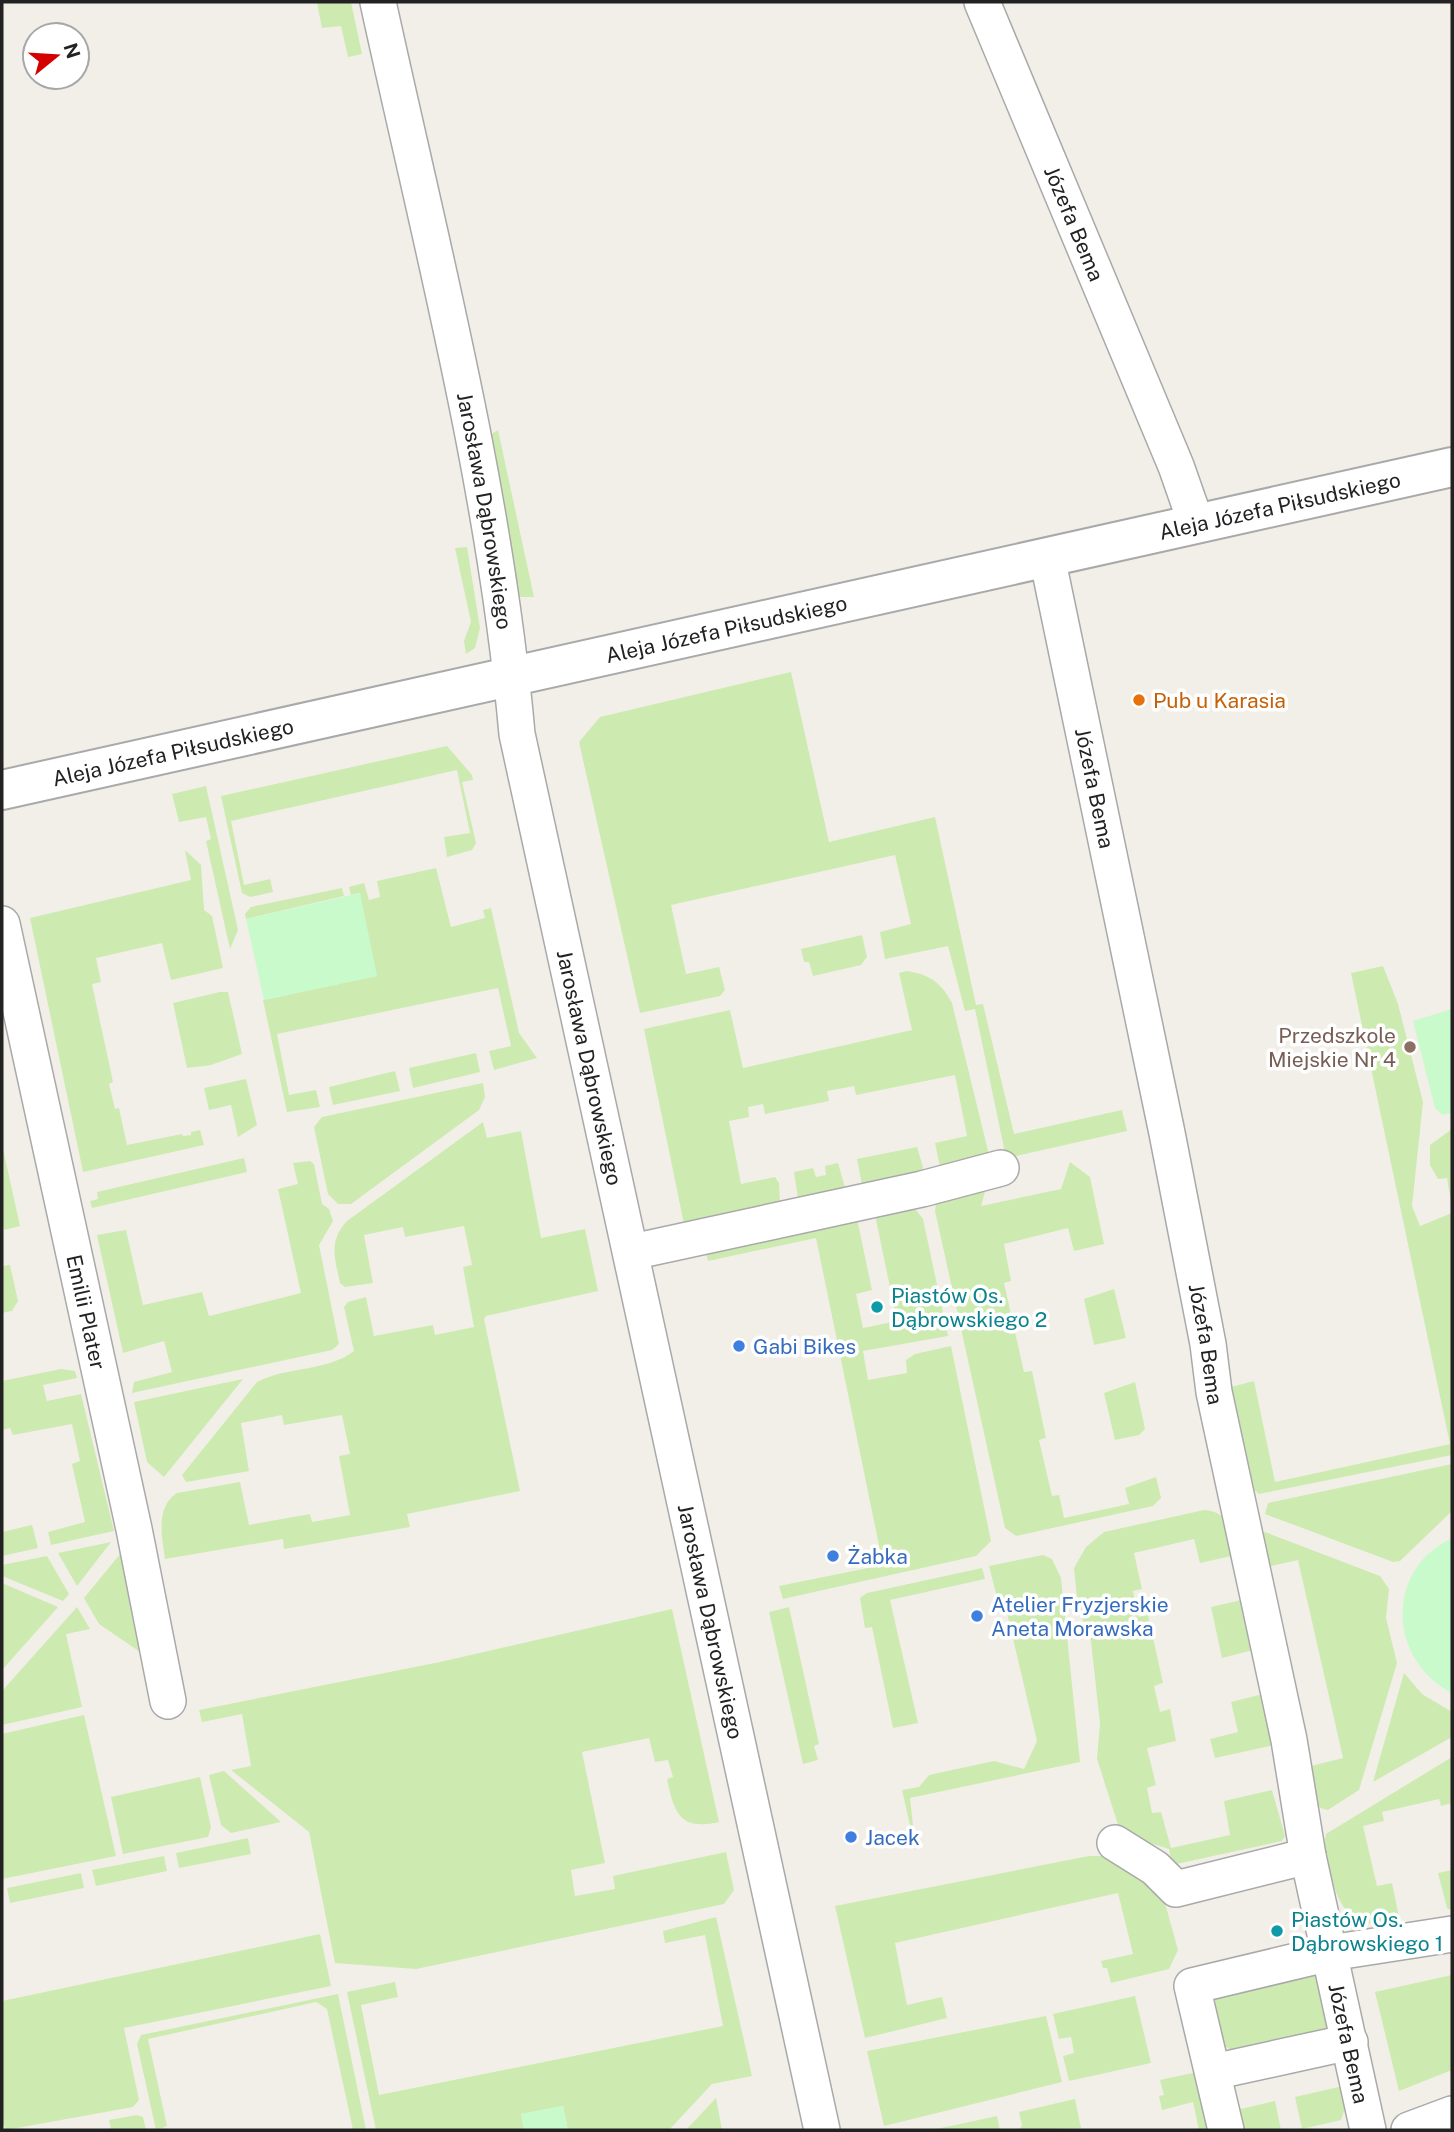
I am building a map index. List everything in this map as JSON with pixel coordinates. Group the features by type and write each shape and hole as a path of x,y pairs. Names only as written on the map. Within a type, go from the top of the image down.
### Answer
{"street":[{"name":"Jarosława Dąbrowskiego","path":"377,2 481,467 512,679 517,734 822,2130"},
{"name":"Józefa Bema","path":"982,2 1176,466 1196,523"},
{"name":"Aleja Józefa Piłsudskiego","path":"2,790 512,679 1452,467"},
{"name":"Józefa Bema","path":"1047,557 1167,1133 1208,1344 1214,1392 1289,1740 1308,1856 1368,2130"},
{"name":"Emilii Plater","path":"2,924 134,1529 168,1701"},
{"path":"632,1252 922,1189 1001,1168"},
{"path":"1115,1843 1156,1868 1176,1889 1308,1856"},
{"path":"1226,2130 1192,1986 1330,1953 1452,1934"},
{"path":"1213,2072 1350,2042"},
{"path":"1409,2130 1452,2114"}],"green space":[{"path":"351,2 362,54 348,57 341,26 322,28 317,3"},
{"path":"498,430 534,597 517,597 490,435"},
{"path":"467,547 480,628 475,648 466,654 464,641 471,622 455,548"},
{"path":"791,672 829,842 935,817 976,1005 983,1004 1014,1134 1122,1110 1127,1131 1012,1157 1005,1153 975,1009 965,1011 948,946 885,959 880,932 911,924 895,855 671,905 686,974 719,967 725,990 720,996 640,1013 579,742 600,717"},
{"path":"447,746 472,775 473,780 462,782 476,843 472,850 447,857 444,837 470,833 457,770 231,821 244,885 270,879 273,892 250,897 242,893 221,796"},
{"path":"206,786 238,930 230,949 206,841 211,839 206,817 179,822 172,794"},
{"path":"185,850 201,865 204,910 212,916 223,968 171,980 162,943 96,958 101,982 92,984 113,1082 109,1084 115,1109 119,1108 127,1145 182,1134 191,1135 191,1132 200,1130 204,1145 83,1172 30,918 191,880"},
{"path":"436,868 451,927 485,918 483,910 491,908 519,1033 537,1058 494,1070 489,1051 511,1046 498,988 277,1034 289,1095 316,1090 320,1107 287,1112 263,1000 376,976 359,893 351,895 349,887 364,883 369,900 380,897 377,881"},
{"path":"342,888 344,896 246,919 245,914 251,907"},
{"path":"360,893 377,976 264,1000 246,919"},
{"path":"862,935 867,957 861,965 813,976 809,962 804,962 801,949"},
{"path":"1383,966 1398,1004 1423,1102 1412,1206 1420,1226 1452,1213 1452,1455 1259,1494 1245,1482 1227,1388 1254,1381 1275,1482 1450,1444 1351,973"},
{"path":"906,971 933,980 952,1003 989,1155 941,1172 935,1143 967,1136 955,1075 856,1095 854,1086 827,1091 829,1101 765,1114 763,1104 748,1107 749,1117 729,1121 741,1184 775,1177 779,1183 780,1203 685,1229 644,1029 730,1010 743,1068 912,1030 899,973"},
{"path":"228,992 242,1054 211,1065 187,1068 173,1003"},
{"path":"1452,1009 1452,1113 1442,1115 1435,1108 1413,1021"},
{"path":"476,1053 480,1072 413,1088 409,1068"},
{"path":"395,1071 400,1091 333,1105 329,1087"},
{"path":"246,1079 257,1125 238,1137 231,1105 209,1110 204,1088"},
{"path":"483,1083 485,1097 479,1110 351,1204 338,1204 328,1194 314,1127 322,1117"},
{"path":"483,1122 487,1138 521,1131 541,1238 585,1229 598,1291 486,1316 484,1319 520,1491 407,1514 410,1527 284,1549 283,1539 165,1559 163,1514 165,1506 177,1493 240,1482 249,1525 310,1514 312,1522 350,1515 339,1456 350,1454 342,1415 284,1425 282,1415 241,1423 249,1471 186,1482 182,1475 257,1382 281,1373 319,1366 343,1358 354,1351 344,1307 348,1302 366,1297 374,1336 433,1325 435,1335 474,1327 463,1267 472,1265 464,1226 405,1237 403,1227 364,1235 373,1283 345,1287 340,1283 334,1250 337,1236 347,1221"},
{"path":"1452,1129 1452,1208 1447,1178 1438,1179 1430,1165 1430,1145"},
{"path":"2,1144 20,1226 4,1230 2,1220"},
{"path":"917,1147 923,1167 922,1174 863,1190 857,1159"},
{"path":"244,1158 247,1172 92,1208 90,1201 98,1199 97,1192"},
{"path":"310,1161 314,1164 322,1204 329,1209 333,1221 319,1245 339,1344 332,1350 132,1393 134,1382 172,1372 164,1341 123,1353 97,1235 126,1230 143,1305 202,1292 209,1316 301,1293 278,1189 298,1184 293,1163"},
{"path":"1070,1162 1090,1177 1104,1244 1074,1251 1068,1228 1004,1244 1011,1281 1004,1283 1024,1372 1032,1371 1046,1438 1039,1440 1052,1496 1059,1495 1064,1518 1129,1504 1125,1488 1156,1477 1161,1498 1153,1506 1016,1536 1005,1528 935,1211 936,1203 989,1178 981,1206 1061,1189"},
{"path":"838,1163 846,1191 799,1204 794,1172 813,1168 816,1177 826,1175 825,1166"},
{"path":"912,1205 923,1219 948,1336 863,1351 868,1380 907,1373 906,1360 915,1354 951,1346 991,1541 976,1556 783,1599 779,1586 883,1565 816,1238 708,1261 704,1246 856,1214 872,1290 856,1294 863,1328 897,1321 874,1210"},
{"path":"10,1265 18,1301 12,1311 2,1313 2,1266"},
{"path":"1114,1289 1126,1338 1094,1345 1084,1299"},
{"path":"61,1369 75,1371 77,1378 43,1385 47,1401 81,1394 114,1531 51,1545 48,1532 85,1522 72,1464 80,1461 72,1424 13,1435 10,1428 2,1430 2,1381"},
{"path":"243,1379 164,1477 147,1462 134,1402"},
{"path":"1135,1382 1145,1429 1139,1435 1115,1440 1104,1393"},
{"path":"1452,1464 1452,1511 1400,1561 1393,1562 1265,1514 1268,1503"},
{"path":"1204,1510 1213,1511 1224,1519 1231,1532 1236,1555 1200,1563 1194,1539 1134,1553 1142,1589 1133,1591 1138,1617 1148,1615 1163,1683 1154,1686 1160,1712 1170,1709 1176,1741 1147,1748 1156,1785 1147,1788 1152,1813 1161,1812 1171,1848 1230,1835 1224,1801 1272,1790 1285,1836 1282,1841 1172,1865 1169,1849 1121,1834 1097,1759 1100,1724 1091,1641 1078,1607 1074,1568 1086,1547 1104,1532"},
{"path":"32,1525 38,1548 2,1556 2,1532"},
{"path":"1265,1532 1380,1576 1389,1589 1386,1618 1397,1663 1359,1790 1328,1810 1317,1805 1314,1799 1307,1767 1343,1758 1298,1560 1262,1568 1256,1537"},
{"path":"1452,1538 1452,1693 1431,1678 1415,1659 1406,1638 1402,1615 1405,1592 1414,1571 1430,1552"},
{"path":"111,1542 77,1586 58,1553"},
{"path":"121,1553 143,1654 99,1624 84,1598"},
{"path":"1043,1555 1052,1559 1061,1578 1080,1762 910,1798 916,1852 902,1790 919,1787 929,1775 994,1761 1024,1769 1037,1741 1004,1600 998,1601 989,1566"},
{"path":"47,1556 69,1594 63,1601 2,1576 2,1565"},
{"path":"982,1568 985,1579 890,1600 918,1723 893,1728 872,1627 865,1628 860,1598 867,1593"},
{"path":"2,1583 58,1607 2,1670"},
{"path":"1246,1599 1257,1649 1222,1658 1211,1607"},
{"path":"77,1607 90,1629 66,1634 82,1707 2,1725 2,1691"},
{"path":"789,1607 819,1744 814,1746 818,1760 803,1764 769,1612"},
{"path":"672,1609 719,1822 695,1824 681,1817 676,1810 667,1779 673,1777 668,1760 655,1762 649,1738 582,1752 605,1863 571,1870 575,1896 615,1889 613,1876 726,1852 734,1890 724,1904 416,1969 335,1963 309,1832 231,1770 251,1766 242,1714 202,1722 199,1710 440,1662"},
{"path":"1404,1673 1422,1694 1452,1712 1452,1737 1373,1782"},
{"path":"1267,1693 1274,1745 1215,1758 1210,1739 1238,1732 1231,1702"},
{"path":"84,1715 116,1856 2,1879 2,1734"},
{"path":"1452,1757 1452,1803 1441,1806 1439,1799 1382,1812 1384,1821 1363,1826 1377,1886 1392,1883 1399,1917 1396,1921 1381,1924 1369,1923 1350,1915 1338,1897 1334,1885 1326,1852 1326,1834"},
{"path":"224,1771 281,1822 231,1833 221,1825 209,1775"},
{"path":"200,1777 211,1827 208,1837 123,1854 111,1797"},
{"path":"248,1838 251,1854 179,1868 176,1853"},
{"path":"164,1856 167,1871 96,1886 92,1870"},
{"path":"1089,1856 1107,1856 1157,1888 1165,1903 1178,1950 1169,1969 1111,1983 1107,1968 1103,1968 1101,1961 1133,1954 1118,1893 895,1943 907,2005 942,1997 947,2018 865,2038 835,1906"},
{"path":"1452,1870 1451,1910 1447,1908 1438,1873"},
{"path":"81,1873 84,1888 10,1903 7,1888"},
{"path":"716,1917 752,2076 712,2084 669,2130 568,2130 563,2106 521,2114 524,2130 376,2130 347,1992 395,1982 398,1997 361,2005 379,2095 723,2026 705,1935 665,1943 663,1931"},
{"path":"320,1934 331,1986 124,2028 139,2100 133,2107 6,2130 2,2121 2,2001"},
{"path":"1313,1975 1317,1978 1329,2028 1235,2052 1220,2044 1204,1998"},
{"path":"1452,1975 1452,2070 1399,2091 1375,1992"},
{"path":"338,1994 366,2130 353,2130 327,2009 316,2002 148,2039 167,2126 156,2130 137,2044 141,2035"},
{"path":"1135,1996 1151,2063 1069,2081 1063,2056 1074,2053 1071,2037 1059,2039 1053,2014"},
{"path":"1046,2016 1062,2082 884,2126 867,2051"},
{"path":"1197,2072 1219,2130 1199,2130 1193,2102 1162,2110 1159,2096 1164,2095 1160,2080"},
{"path":"1343,2086 1347,2102 1341,2120 1302,2129 1295,2097"},
{"path":"716,2098 722,2130 686,2130"},
{"path":"1075,2099 1081,2128 1018,2130 1022,2126 1019,2112"},
{"path":"1237,2101 1241,2109 1275,2101 1281,2130 1233,2130"},
{"path":"563,2106 568,2130 524,2130 521,2114"},
{"path":"137,2115 143,2117 146,2130 111,2130 109,2120"},
{"path":"997,2116 1000,2130 932,2130"}],"place":[{"name":"Pub u Karasia","path":"1139,700"},
{"name":"Przedszkole Miejskie Nr 4","path":"1410,1047"},
{"name":"Piastów Os. Dąbrowskiego 2","path":"877,1307"},
{"name":"Gabi Bikes","path":"739,1346"},
{"name":"Żabka","path":"833,1556"},
{"name":"Atelier Fryzjerskie Aneta Morawska","path":"977,1616"},
{"name":"Jacek","path":"851,1837"},
{"name":"Piastów Os. Dąbrowskiego 1","path":"1277,1931"}]}
